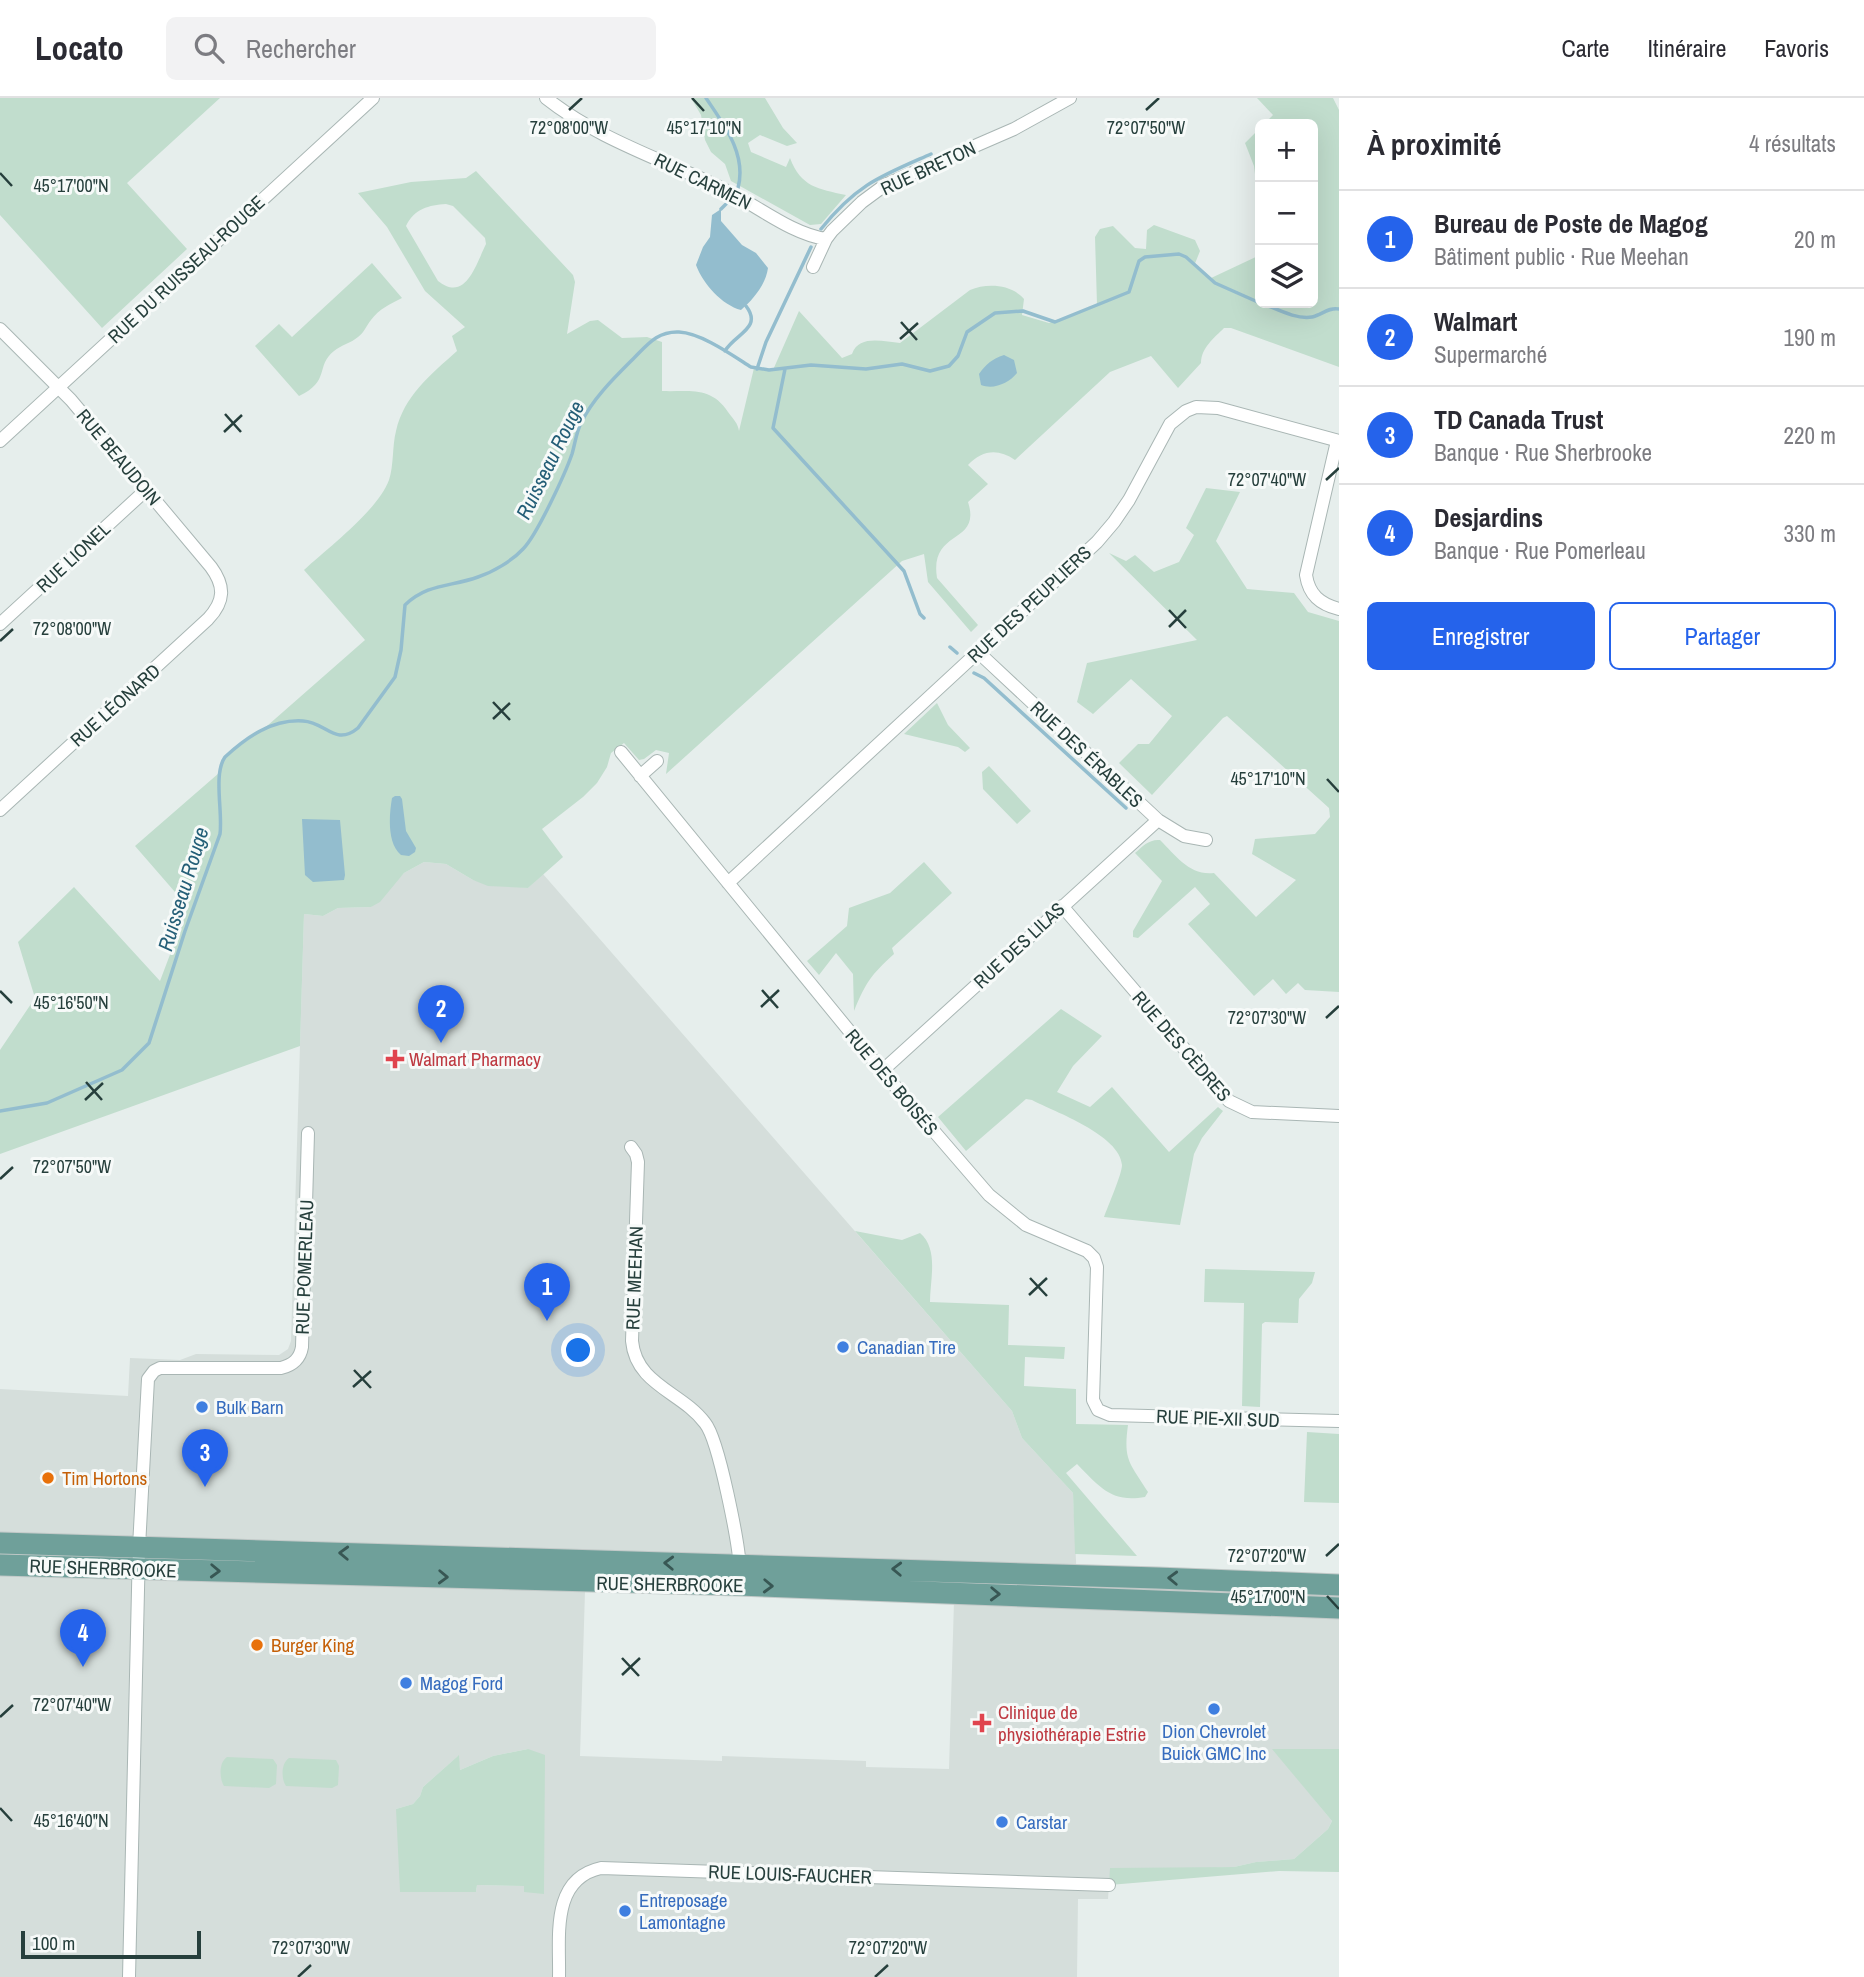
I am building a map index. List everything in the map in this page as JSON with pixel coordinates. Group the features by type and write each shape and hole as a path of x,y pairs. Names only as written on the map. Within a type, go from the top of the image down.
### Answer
{"main road":[{"name":"RUE SHERBROOKE","path":"0,1543 739,1575 1339,1608"},
{"name":"RUE SHERBROOKE","path":"0,1565 138,1569 1157,1577 1339,1586"}],"street":[{"name":"RUE DU RUISSEAU-ROUGE","path":"0,441 373,98"},
{"name":"RUE CARMEN","path":"546,98 599,133 704,179 804,232 826,239"},
{"name":"RUE BRETON","path":"813,267 826,239 862,202 885,185 1014,129 1070,98"},
{"name":"RUE BEAUDOIN","path":"0,329 58,387 146,490 216,574 222,587 222,595"},
{"name":"RUE DES PEUPLIERS","path":"728,883 1106,532 1129,500 1170,424 1186,411 1196,407 1217,408 1338,441"},
{"path":"1338,441 1306,575 1316,599 1339,609"},
{"name":"RUE LIONEL","path":"0,624 146,490"},
{"name":"RUE LÉONARD","path":"0,810 208,619 218,607 222,595"},
{"name":"RUE DES ÉRABLES","path":"978,652 1158,820 1184,836 1206,840"},
{"name":"RUE DES BOISÉS","path":"621,752 882,1071 1000,1206 1026,1225 1087,1251 1094,1258 1097,1267 1093,1400 1098,1410"},
{"path":"640,776 657,761"},
{"name":"RUE DES LILAS","path":"882,1071 1158,820"},
{"name":"RUE DES CÈDRES","path":"1062,906 1229,1101 1252,1112 1339,1116"},
{"name":"RUE POMERLEAU","path":"129,1977 138,1569 147,1382 151,1373 160,1368 281,1368 293,1363 301,1351 308,1133"},
{"name":"RUE MEEHAN","path":"631,1147 638,1162 632,1342 634,1355 645,1373 700,1417 710,1430 724,1483 739,1575"},
{"name":"RUE PIE-XII SUD","path":"1098,1410 1110,1415 1339,1421"},
{"name":"RUE LOUIS-FAUCHER","path":"559,1977 561,1910 566,1893 583,1874 601,1868 1109,1885"}],"shaded area":[{"path":"424,862 446,864 473,880 528,888 543,874 1012,1411 1022,1438 1073,1493 1078,1606 1339,1617 1339,1749 1273,1749 1332,1821 1328,1829 1294,1859 1256,1862 1109,1885 1108,1899 1078,1899 1077,1977 0,1977 0,1389 128,1396 130,1358 180,1360 196,1354 279,1355 288,1349 291,1341 304,914 323,916 338,908 371,907 404,873","holes":["585,1591 954,1601 949,1769 866,1767 866,1761 722,1756 722,1761 580,1756","528,1749 525,1886 477,1885 476,1892 396,1809 413,1804 423,1787 458,1756 460,1770 493,1756"]}],"green space":[{"path":"0,98 220,98 127,183 187,249 102,328 0,215"},
{"path":"691,98 765,98 783,128 797,143 787,146 760,135 748,143 751,152 786,167 790,158 794,168 805,181 819,188 846,195 821,224 810,225 731,181 725,164 711,152 705,140 701,115"},
{"path":"1257,98 1333,98 1339,110 1339,367 1231,328 1224,328 1206,348 1201,363 1178,388 1151,356 1110,372 1015,460 990,452 979,456 968,465 988,484 968,502 968,525 940,551 937,578 978,625 971,632 928,582 924,554 902,561 666,774 669,753 656,750 639,760 624,743 611,753 607,767 597,783 542,829 563,857 528,888 488,886 446,864 424,862 404,873 380,902 371,907 338,908 323,916 304,914 300,1046 0,1154 0,1050 35,998 18,942 74,887 160,981 188,907 135,846 219,773 220,764 225,757 267,726 365,640 304,570 352,528 383,492 391,474 396,431 405,407 419,387 457,351 452,336 465,327 425,291 387,227 358,193 411,182 466,178 476,171 573,275 575,282 567,334 590,321 598,320 622,338 647,337 662,342 662,391 707,394 721,404 739,431 754,368 773,370 799,311 842,358 852,354 855,348 866,341 900,343 970,290 984,286 1012,290 1024,299 1022,315 1049,323 1097,305 1095,237 1100,229 1113,226 1135,248 1146,249 1147,230 1154,225 1195,240 1200,251 1194,266 1209,279 1255,257 1255,308 1318,308 1318,119 1269,119 1273,115","holes":["446,204 453,206 485,238 486,244 469,278 463,284 448,287 438,281 406,226 409,220 423,209"]},
{"path":"1255,133 1255,174 1254,166 1245,143"},
{"path":"372,263 402,298 378,313 358,337 334,351 325,362 315,385 299,396 255,346 279,324 292,337"},
{"path":"1206,488 1240,492 1216,541 1247,589 1294,593 1308,612 1339,621 1339,992 1305,990 1298,983 1286,994 1273,979 1254,996 1188,924 1210,904 1195,887 1138,938 1133,937 1133,931 1162,881 1135,853 1146,844 1160,840 1191,868 1214,873 1256,917 1296,880 1252,854 1255,839 1315,834 1330,817 1329,808 1227,716 1152,795 1119,763 1138,744 1149,744 1172,716 1131,679 1093,714 1077,702 1087,663 1197,640 1109,553 1126,561 1135,555 1154,572 1179,562 1194,535 1186,528"},
{"path":"937,703 948,725 970,748 965,752 958,747 904,734"},
{"path":"989,766 1031,811 1017,824 983,789 982,772"},
{"path":"924,862 952,893 892,948 894,954 870,980 854,1011 853,974 836,953 819,975 807,961 847,926 849,908 890,893"},
{"path":"1061,1009 1102,1036 1073,1066 1057,1092 1090,1107 1112,1087 1169,1152 1218,1107 1223,1111 1202,1138 1194,1154 1180,1225 1104,1217 1122,1165 1119,1154 1099,1134 1032,1100 1026,1099 966,1151 938,1117"},
{"path":"855,1231 902,1240 920,1233 930,1247 932,1256 930,1302 1009,1305 1008,1345 1065,1347 1064,1359 1025,1357 1024,1386 1076,1389 1076,1424 1128,1425 1127,1454 1132,1468 1148,1492 1145,1497 1123,1498 1115,1495 1100,1486 1077,1464 1066,1473 1137,1556 1075,1554 1073,1493 1022,1438 1012,1411"},
{"path":"1205,1269 1315,1272 1312,1283 1299,1299 1298,1323 1262,1324 1260,1407 1242,1406 1244,1303 1204,1302"},
{"path":"1307,1432 1339,1434 1339,1503 1304,1502"},
{"path":"893,1579 1339,1592 1339,1599 893,1584"},
{"path":"528,1749 545,1755 544,1894 524,1892 524,1886 477,1885 476,1892 400,1892 396,1809 413,1804 423,1787 459,1755 460,1770 493,1756"},
{"path":"1272,1749 1339,1749 1339,1872 1279,1871 1109,1885 1110,1868 1234,1867 1294,1859 1328,1829 1332,1821"},
{"path":"227,1757 273,1759 277,1765 276,1784 269,1788 224,1786 221,1770"},
{"path":"289,1758 336,1760 339,1766 338,1785 332,1788 286,1786 283,1771"}],"water":[{"path":"721,209 721,221 742,245 756,253 768,268 758,291 741,310 727,304 714,293 696,265 710,237 712,215"},
{"path":"1004,355 1014,360 1017,373 1001,385 981,385 979,374 982,370"},
{"path":"395,796 402,799 406,831 416,848 409,856 401,855 396,850 391,836 390,813 392,798"},
{"path":"302,819 340,820 344,880 313,882 305,875"}],"waterway":[{"path":"706,98 737,152 740,175 738,188"},
{"path":"821,229 858,191 931,154"},
{"path":"721,209 726,204"},
{"path":"757,369 766,342 811,247"},
{"name":"Ruisseau Rouge","path":"0,1111 47,1103 122,1070 149,1043 220,834 219,783 221,764 225,757 251,736 281,723 311,722 330,732 343,735 358,728 395,677 401,650 405,605 431,589 490,572 523,549 536,531 557,489 586,414 612,380 654,339 672,332 688,333 716,345 751,367 769,370 811,365 866,369 902,364 930,371 949,366 958,356 967,332 995,313 1023,311 1055,322 1129,292 1139,261 1145,257 1179,254 1215,283 1255,301"},
{"path":"725,351 749,325 751,320 746,306"},
{"name":"Ruisseau Rouge","path":"1274,308 1306,317 1339,309"},
{"path":"785,369 773,428 904,571 920,614 924,618"},
{"path":"950,647 957,653"},
{"path":"974,673 984,678 1126,808"}],"place":[{"name":"Walmart","path":"441,1043"},
{"name":"Walmart Pharmacy","path":"395,1059"},
{"name":"Bureau de Poste de Magog","path":"547,1321"},
{"name":"Canadian Tire","path":"843,1347"},
{"name":"Bulk Barn","path":"202,1407"},
{"name":"Tim Hortons","path":"48,1478"},
{"name":"TD Canada Trust","path":"205,1487"},
{"name":"Burger King","path":"257,1645"},
{"name":"Desjardins","path":"83,1667"},
{"name":"Magog Ford","path":"406,1683"},
{"name":"Dion Chevrolet Buick GMC Inc","path":"1214,1709"},
{"name":"Clinique de physiothérapie Estrie","path":"982,1723"},
{"name":"Carstar","path":"1002,1822"},
{"name":"Entreposage Lamontagne","path":"625,1911"}]}
